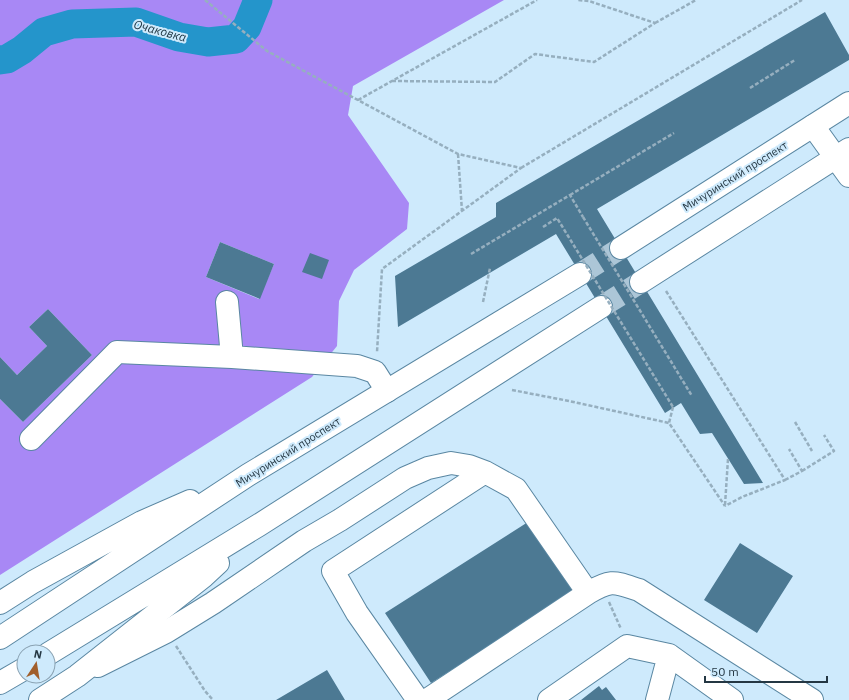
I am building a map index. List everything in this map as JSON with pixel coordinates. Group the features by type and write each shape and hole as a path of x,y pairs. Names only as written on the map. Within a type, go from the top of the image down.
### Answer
{"main road":[{"name":"Мичуринский проспект","path":"621,248 849,103"},
{"path":"814,126 843,153 849,176"},
{"path":"641,282 843,153"},
{"name":"Мичуринский проспект","path":"0,638 248,475 580,274"},
{"path":"227,302 232,357"},
{"path":"56,649 259,526 601,307"},
{"path":"32,439 117,352 232,357 357,366 375,372 387,391"},
{"path":"77,676 166,632 405,478 428,468 451,463 469,466 485,472 516,488 598,595"},
{"path":"418,700 357,613 333,571 485,472"},
{"path":"0,603 33,582 142,522 248,475"},
{"path":"40,700 77,676 204,576 259,526"},
{"path":"427,700 598,595 603,584 616,582 639,590 812,700"},
{"path":"549,700 627,646 670,655 732,700"},
{"path":"657,700 670,655"},
{"path":"0,683 16,674"}],"path":[{"path":"205,0 267,51 458,154 521,168"},
{"path":"358,100 537,0"},
{"path":"578,0 589,1 655,23"},
{"path":"392,81 495,82 535,54 594,62 655,23 696,0"},
{"path":"375,372 382,269 521,168 802,0"},
{"path":"750,88 795,60"},
{"path":"471,254 674,133"},
{"path":"458,154 462,211"},
{"path":"570,195 692,396"},
{"path":"543,227 557,218 673,407 669,423"},
{"path":"483,302 490,268"},
{"path":"666,291 785,480"},
{"path":"512,390 669,423 725,506"},
{"path":"795,422 812,451"},
{"path":"725,506 742,497 785,480 834,451 824,435"},
{"path":"789,449 802,471"},
{"path":"725,506 728,459"},
{"path":"598,595 621,630"},
{"path":"172,641 204,691 213,700"}],"shaded area":[{"path":"0,0 504,0 353,86 348,115 409,203 407,229 354,270 339,301 337,346 312,377 0,575 0,399 23,422 92,355 48,309 29,327 47,346 17,375 0,357","holes":["220,242 274,264 259,299 206,277"]}],"building":[{"path":"825,12 849,55 849,60 597,209 763,483 744,484 712,433 700,434 681,403 665,413 556,234 398,327 395,276 496,217 496,203"},
{"path":"220,242 274,264 260,299 206,277"},
{"path":"310,253 329,260 322,279 302,272"},
{"path":"48,309 92,355 23,422 0,399 0,357 17,375 47,346 29,327"},
{"path":"528,522 574,592 431,683 385,613"},
{"path":"740,543 793,576 757,633 704,600"},
{"path":"327,670 345,700 276,700"},
{"path":"599,686 602,690 606,687 616,700 581,700"}],"waterway":[{"name":"Очаковка","path":"0,60 7,59 22,50 44,32 72,24 136,22 179,37 208,42 236,39 247,27 258,0"}],"tunnel":[{"path":"580,274 621,248"},
{"path":"601,307 641,282"}]}
